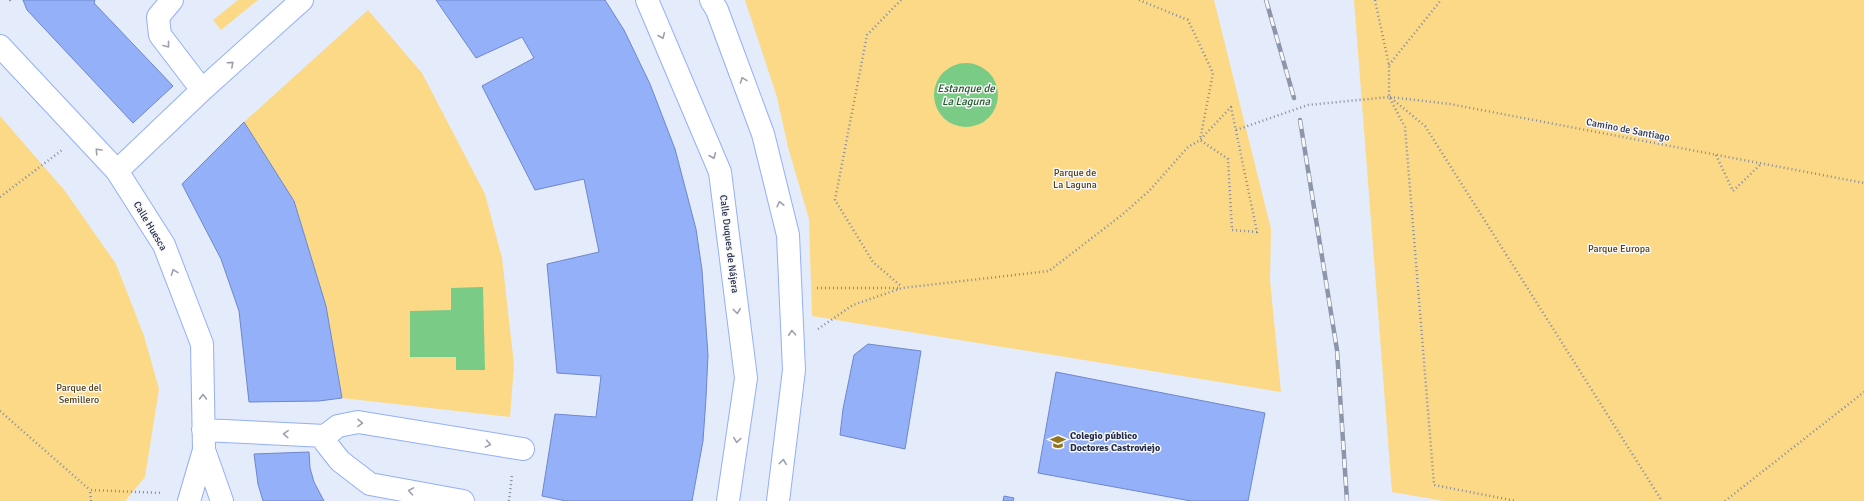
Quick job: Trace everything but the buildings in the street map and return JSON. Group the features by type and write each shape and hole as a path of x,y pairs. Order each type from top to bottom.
{"street":[{"path":"172,0 158,17 160,35 202,90"},
{"path":"117,172 202,90 302,0"},
{"name":"Calle Duques de Nájera","path":"647,0 720,172 746,378 728,501"},
{"path":"710,0 717,10 763,134 788,236 794,370 778,501"},
{"name":"Calle Huesca","path":"0,46 117,172 164,245 202,344 203,440 190,497"},
{"path":"203,440 325,436 338,426 358,422 523,449"},
{"path":"325,436 325,442 340,461 370,484 463,501"},
{"name":"Calle Huesca","path":"203,440 222,501"}],"path":[{"path":"902,0 867,35 835,200 873,262 902,288"},
{"path":"1139,0 1188,20 1213,73 1200,140"},
{"path":"1375,0 1389,65 1389,97 1405,128 1434,485 1516,501"},
{"path":"1389,65 1441,0"},
{"path":"1389,97 1425,126 1662,501"},
{"name":"Camino de Santiago","path":"1236,130 1308,105 1389,97 1450,104 1864,183"},
{"path":"790,288 902,288 1049,272 1123,214 1150,190 1188,147 1200,140 1231,108 1257,232 1232,230 1228,159 1200,140"},
{"path":"0,197 82,135"},
{"path":"1716,155 1733,191 1762,164"},
{"path":"834,319 853,305 902,288"},
{"path":"1725,501 1864,392"},
{"path":"0,411 90,490 190,497"},
{"path":"90,490 91,501"}],"green space":[{"path":"238,0 258,0 221,30 213,20"},
{"name":"Parque de La Laguna","path":"745,0 1214,0 1271,229 1270,280 1281,392 812,316 809,219 788,147 777,97"},
{"name":"Parque Europa","path":"1354,0 1864,0 1864,501 1444,501 1392,492"},
{"path":"368,10 422,73 485,194 502,258 514,365 510,417 342,398 326,306 294,201 244,122"},
{"name":"Parque del Semillero","path":"0,116 65,191 116,264 144,336 159,389 145,477 125,501 0,501"}],"water":[{"name":"Estanque de La Laguna","path":"960,63 972,63 989,72 996,83 998,95 996,107 989,118 972,127 960,127 948,122 939,113 934,101 934,89 939,77 948,68"},
{"path":"483,287 485,370 456,370 456,357 410,357 410,311 451,310 451,288"}],"railway":[{"path":"1266,0 1294,98"},
{"path":"1300,120 1337,350 1347,501"}],"place":[{"name":"Colegio público Doctores Castroviejo","path":"1058,442"}]}
